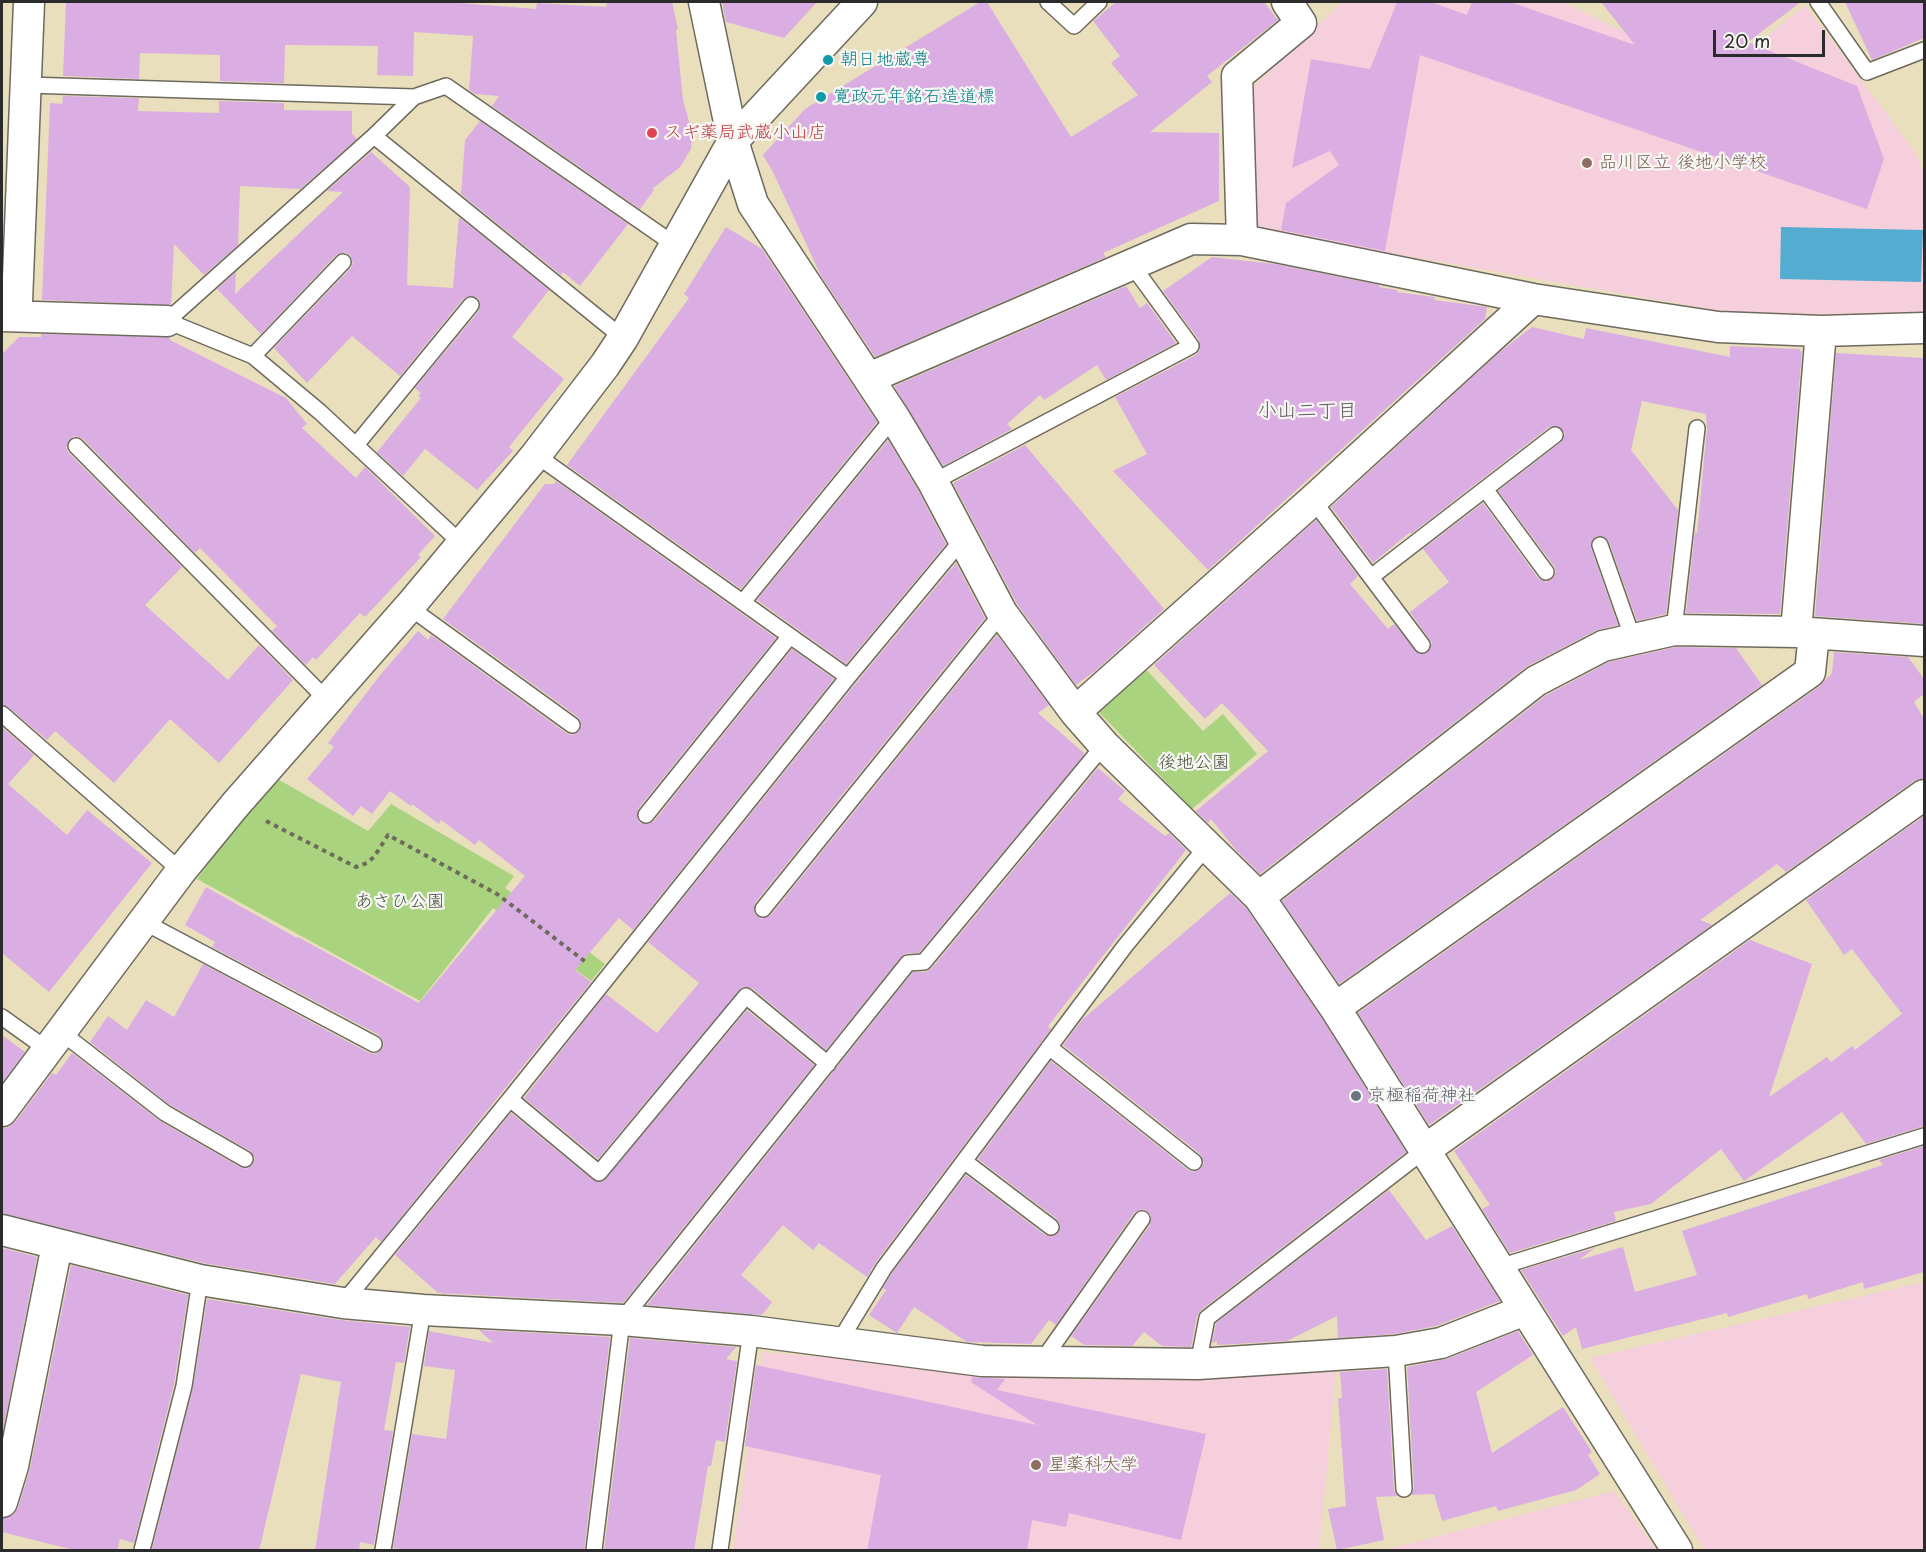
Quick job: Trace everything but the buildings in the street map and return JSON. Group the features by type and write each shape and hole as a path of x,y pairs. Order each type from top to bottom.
{"street":[{"path":"6,321 17,302 29,2"},
{"path":"704,2 733,141 753,204 894,417 933,482 1002,613 1075,712 1104,746 1259,897 1335,1008 1426,1149 1670,1545"},
{"path":"2,1111 181,871 409,607 536,455 623,338 733,141 862,2"},
{"path":"1242,240 1237,76 1301,23 1287,2"},
{"path":"869,378 1191,239 1242,240 1533,299 1718,327 1821,331 1924,328"},
{"path":"1075,712 1313,500 1533,299"},
{"path":"6,321 167,321"},
{"path":"1335,1008 1810,672 1805,633 1821,331"},
{"path":"1259,897 1536,681 1603,646 1674,630 1805,633 1924,641"},
{"path":"1426,1149 1924,795"},
{"path":"2,1230 200,1280 343,1303 423,1310 622,1320 839,1342 982,1361 1198,1364 1396,1351 1441,1342 1525,1310"},
{"path":"2,1502 13,1466 57,1245"}],"lane":[{"path":"1048,2 1074,27 1099,2"},
{"path":"1818,2 1867,72 1924,50"},
{"path":"27,85 414,97 446,86 675,245"},
{"path":"414,97 374,136 167,321 253,356 356,445 462,544"},
{"path":"374,136 623,338"},
{"path":"253,356 343,262"},
{"path":"933,482 1191,346 1132,265"},
{"path":"356,445 471,304"},
{"path":"743,602 894,417"},
{"path":"1674,630 1697,428"},
{"path":"1371,577 1555,435"},
{"path":"76,446 327,700"},
{"path":"536,455 848,677"},
{"path":"1485,489 1546,572"},
{"path":"1313,500 1422,645"},
{"path":"343,1303 510,1099 848,677 962,540"},
{"path":"1600,545 1633,639"},
{"path":"409,607 572,725"},
{"path":"764,909 1002,613"},
{"path":"646,815 790,636"},
{"path":"2,714 181,871"},
{"path":"594,1551 622,1320 908,963 924,962 1104,746"},
{"path":"839,1342 884,1268 1125,946 1207,846"},
{"path":"144,922 374,1044"},
{"path":"510,1099 599,1173 746,996 828,1064"},
{"path":"2,1017 55,1041 165,1113 245,1159"},
{"path":"1050,1047 1194,1162"},
{"path":"1499,1267 1924,1136"},
{"path":"1198,1364 1207,1318 1426,1149"},
{"path":"964,1161 1051,1227"},
{"path":"1042,1361 1142,1219"},
{"path":"142,1551 184,1386 200,1280"},
{"path":"384,1551 423,1310"},
{"path":"720,1551 751,1332"},
{"path":"1396,1351 1404,1489"}],"path":[{"path":"236,806 357,867 367,863 388,835 497,894 606,977"}],"shaded area":[{"name":"品川区立 後地小学校","path":"1342,2 1563,2 1639,39 1712,81 1805,5 1915,152 1924,174 1924,313 1744,315 1257,230 1252,88"},
{"path":"1924,1282 1924,1550 1704,1550 1590,1358"},
{"name":"星薬科大学","path":"762,1352 1083,1380 1336,1371 1319,1550 733,1550"},
{"path":"1614,1491 1654,1550 1384,1550"}],"green space":[{"name":"後地公園","path":"1143,666 1203,731 1223,714 1257,754 1192,809 1095,708"},
{"name":"あさひ公園","path":"276,778 368,831 391,804 514,876 505,888 605,964 591,981 493,908 420,1001 197,879"}],"water":[{"path":"1781,227 1923,230 1921,282 1780,279"}],"place":[{"name":"朝日地蔵尊","path":"828,60"},
{"name":"寛政元年銘石造道標","path":"821,97"},
{"name":"スギ薬局武蔵小山店","path":"652,133"},
{"name":"品川区立 後地小学校","path":"1587,163"},
{"name":"京極稲荷神社","path":"1356,1096"},
{"name":"星薬科大学","path":"1036,1465"}],"district":[{"name":"小山二丁目","path":"1307,411"}]}
